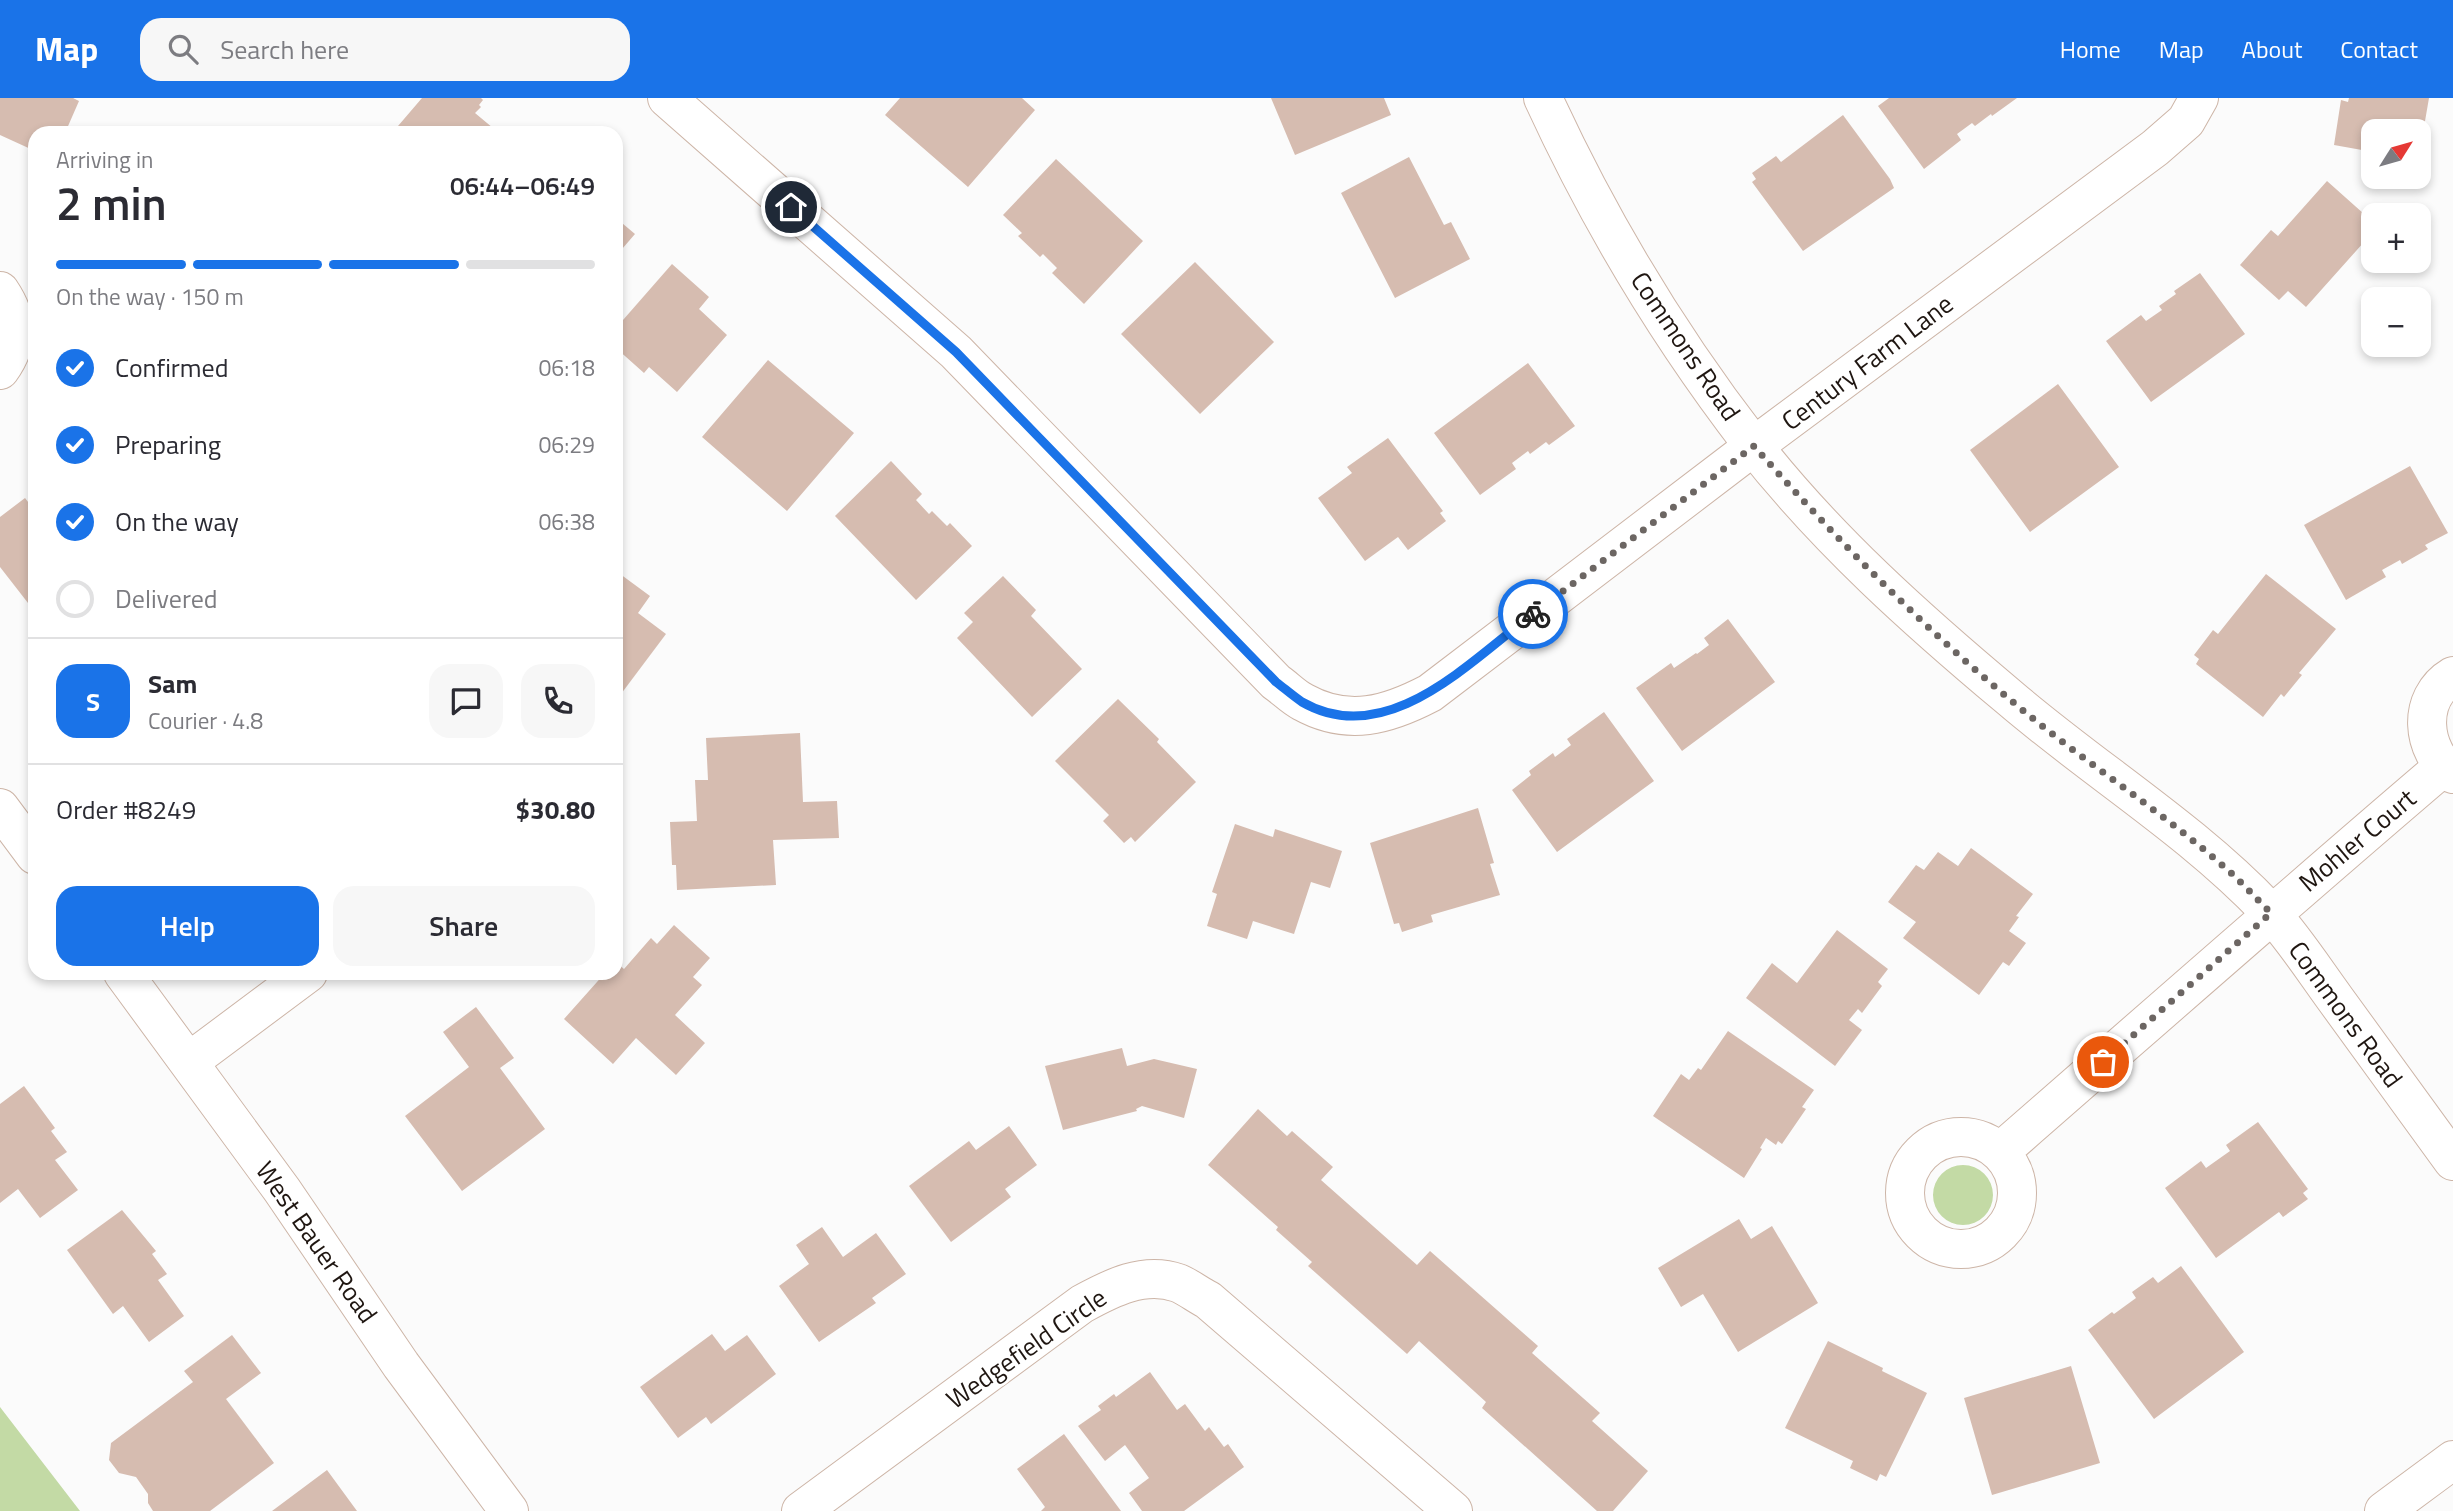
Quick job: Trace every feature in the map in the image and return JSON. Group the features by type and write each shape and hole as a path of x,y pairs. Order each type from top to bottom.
{"street":[{"name":"Century Farm Lane","path":"667,98 956,352 1276,682 1302,702 1329,712 1351,716 1376,715 1401,708 1430,693 1754,446 2155,148 2186,121 2199,98"},
{"name":"Commons Road","path":"1544,98 1620,248 1687,353 1754,446 1878,581 1956,653 2046,729 2230,872 2271,913 2453,1161"},
{"path":"0,292 12,313 15,339 10,356 0,370"},
{"name":"Mohler Court","path":"2000,1152 2271,913 2448,770 2432,751 2427,732 2427,712 2435,694 2453,676"},
{"path":"0,808 28,846"},
{"name":"West Bauer Road","path":"128,980 190,1061 401,1365 509,1511"},
{"path":"190,1061 299,980"},
{"name":"Wedgefield Circle","path":"801,1511 1082,1304 1113,1287 1148,1278 1177,1283 1208,1300 1453,1511"},
{"path":"2384,1511 2453,1460"}],"green space":[{"path":"1963,1165 1984,1174 1993,1195 1984,1216 1963,1225 1942,1216 1933,1195 1942,1174"},
{"path":"0,1407 80,1511 0,1511"}],"building":[{"path":"0,98 73,98 79,101 68,126 28,126 28,148 0,135"},
{"path":"422,98 481,98 481,107 475,113 491,126 398,126"},
{"path":"900,98 1022,98 1035,110 968,187 885,115"},
{"path":"1271,98 1384,98 1391,115 1295,155"},
{"path":"1889,98 2017,98 1992,116 1991,114 1975,126 1972,123 1957,134 1961,140 1924,169 1878,106"},
{"path":"2349,98 2429,98 2425,119 2361,119 2361,150 2334,145 2341,100 2348,102"},
{"path":"1843,115 1894,188 1803,251 1752,182 1756,179 1752,173 1776,156 1781,162"},
{"path":"1409,157 1444,225 1451,222 1470,259 1395,298 1341,193"},
{"path":"1056,159 1143,241 1084,304 1052,273 1057,268 1043,254 1040,257 1018,236 1022,233 1003,215"},
{"path":"2327,181 2361,211 2361,245 2306,307 2288,291 2279,300 2240,265 2271,230 2278,236"},
{"path":"623,224 635,234 623,248"},
{"path":"1195,262 1274,342 1200,414 1121,334"},
{"path":"672,264 709,297 699,309 727,335 677,392 649,367 644,373 623,354 623,320"},
{"path":"2200,273 2245,334 2151,402 2106,341 2141,315 2146,321 2162,310 2159,306 2176,294 2174,291"},
{"path":"768,360 854,433 787,511 702,437"},
{"path":"1528,363 1575,426 1549,445 1546,442 1530,454 1528,451 1512,463 1516,469 1480,495 1434,433"},
{"path":"2058,384 2119,467 2030,532 1970,450"},
{"path":"1388,438 1443,511 1440,513 1446,521 1408,550 1398,537 1365,561 1318,498 1352,473 1347,467"},
{"path":"891,461 922,494 916,500 929,514 932,511 947,526 950,523 972,546 916,600 835,516"},
{"path":"2410,466 2448,533 2425,545 2428,549 2402,564 2400,560 2382,570 2386,577 2346,600 2304,525"},
{"path":"25,498 28,502 28,603 0,567 0,517"},
{"path":"2266,574 2336,629 2299,673 2302,675 2284,697 2281,694 2263,717 2196,664 2199,659 2194,655 2213,630 2218,634"},
{"path":"623,576 650,596 638,613 666,634 623,691"},
{"path":"1003,576 1036,610 1031,616 1082,669 1032,717 957,638 973,622 964,613"},
{"path":"1728,619 1775,682 1682,751 1636,688 1671,663 1674,668 1709,645 1704,638"},
{"path":"1118,699 1159,739 1157,742 1196,782 1135,842 1131,837 1124,843 1103,821 1109,815 1055,761"},
{"path":"1604,712 1654,781 1557,852 1512,790 1531,775 1529,771 1553,753 1555,757 1571,745 1567,739"},
{"path":"800,733 803,802 837,801 839,838 773,840 776,885 677,890 676,865 672,865 670,822 697,821 695,780 708,780 706,738"},
{"path":"1478,808 1500,895 1431,915 1433,922 1402,932 1399,923 1394,924 1370,843"},
{"path":"1235,824 1273,837 1275,829 1342,851 1330,888 1311,882 1294,934 1253,921 1247,939 1207,926 1217,894 1212,892"},
{"path":"1971,848 2033,894 2016,916 2019,917 2009,931 2026,943 2009,966 2003,962 1979,995 1903,938 1916,922 1888,902 1916,865 1924,870 1938,852 1958,866"},
{"path":"674,925 710,958 693,977 702,985 675,1015 705,1043 676,1075 636,1038 613,1064 564,1019 599,980 623,980 623,968 651,938 657,944"},
{"path":"1837,930 1888,969 1878,982 1882,986 1862,1013 1858,1009 1849,1020 1862,1030 1835,1066 1746,998 1772,963 1797,983"},
{"path":"476,1007 514,1058 500,1068 545,1129 462,1191 405,1116 469,1067 443,1032"},
{"path":"1728,1031 1814,1090 1802,1107 1806,1109 1782,1144 1778,1141 1776,1145 1766,1138 1744,1178 1653,1116 1681,1074 1689,1080 1698,1068 1701,1070"},
{"path":"1122,1048 1127,1066 1154,1059 1197,1069 1184,1118 1142,1106 1136,1109 1137,1111 1063,1130 1045,1066"},
{"path":"24,1086 55,1128 51,1131 67,1152 55,1160 78,1190 40,1218 18,1189 0,1203 0,1104"},
{"path":"1258,1109 1287,1136 1292,1131 1333,1167 1321,1180 1417,1265 1430,1251 1538,1346 1532,1353 1600,1413 1592,1421 1648,1471 1613,1511 1597,1511 1482,1408 1486,1402 1419,1341 1407,1354 1308,1266 1312,1262 1276,1230 1278,1227 1208,1165"},
{"path":"2258,1122 2308,1189 2303,1193 2308,1199 2283,1217 2279,1212 2216,1258 2165,1188 2201,1161 2206,1168 2230,1151 2226,1145"},
{"path":"1009,1126 1037,1165 1005,1189 1011,1197 951,1242 909,1186 969,1141 976,1150"},
{"path":"122,1210 156,1251 152,1254 167,1274 158,1280 184,1316 149,1342 123,1306 113,1314 67,1250"},
{"path":"1739,1219 1751,1239 1772,1226 1818,1303 1738,1352 1703,1294 1681,1307 1658,1268"},
{"path":"822,1227 843,1257 876,1233 906,1274 872,1298 876,1303 819,1342 779,1286 809,1264 796,1245"},
{"path":"2181,1266 2244,1352 2154,1419 2088,1330 2136,1298 2132,1292 2153,1277 2158,1283"},
{"path":"712,1334 725,1351 747,1335 776,1374 711,1424 706,1417 678,1438 640,1387"},
{"path":"232,1335 261,1373 226,1399 274,1463 210,1511 153,1511 148,1503 148,1494 136,1477 119,1473 109,1460 111,1443 193,1382 184,1371"},
{"path":"1828,1341 1927,1393 1886,1477 1880,1474 1877,1481 1850,1468 1853,1461 1785,1428"},
{"path":"2071,1366 2100,1463 1992,1495 1964,1398"},
{"path":"1150,1372 1177,1410 1185,1404 1205,1431 1209,1427 1224,1447 1228,1444 1244,1467 1184,1511 1142,1511 1129,1493 1149,1478 1125,1445 1105,1461 1078,1426 1101,1410 1098,1406 1114,1394 1116,1397"},
{"path":"1064,1434 1121,1511 1041,1511 1045,1507 1017,1469"},
{"path":"327,1470 357,1511 272,1511"}],"way so far":[{"path":"1533,614 1754,446 1878,581 1956,653 2046,729 2230,872 2271,913 2103,1062"}],"route":[{"path":"791,207 956,352 1276,682 1302,702 1329,712 1351,716 1376,715 1401,708 1430,693 1533,614"}]}
